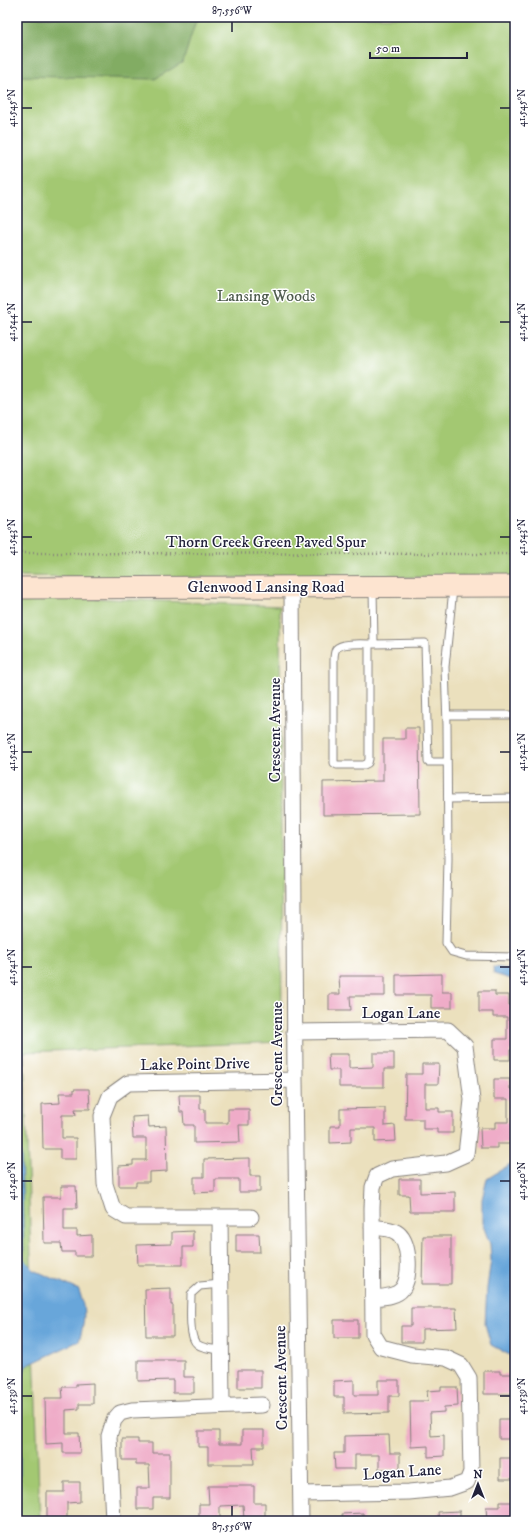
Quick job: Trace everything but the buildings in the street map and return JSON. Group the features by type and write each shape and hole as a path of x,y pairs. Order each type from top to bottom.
{"main road":[{"name":"Glenwood Lansing Road","path":"17,588 515,586"}],"street":[{"name":"Crescent Avenue","path":"292,587 294,1032 301,1521"},
{"name":"Logan Lane","path":"294,1032 448,1030 465,1046 472,1100 466,1154 446,1163 392,1169 377,1176 373,1187 372,1227 373,1334 381,1347 412,1355 446,1358 461,1365 469,1378 471,1472 467,1482 450,1488 409,1492 301,1494"},
{"name":"Lake Point Drive","path":"251,1216 126,1216 113,1209 105,1184 102,1116 110,1096 128,1083 295,1080"},
{"path":"220,1217 222,1406"},
{"path":"372,1227 395,1230 402,1236 406,1250 408,1267 407,1280 402,1290 393,1296 373,1298"},
{"path":"113,1521 109,1436 114,1420 120,1413 132,1410 262,1405"}],"lane":[{"path":"454,586 444,667 447,715 448,799 446,943 452,952 466,956 515,957"},
{"path":"373,587 372,644 369,759 368,763 364,765 337,765 334,763 334,661 337,648 342,645 372,644 424,643 428,762 447,762"},
{"path":"447,715 515,715"},
{"path":"448,799 515,798"},
{"path":"221,1284 200,1286 191,1294 191,1317 192,1338 196,1344 202,1347 222,1350"}],"path":[{"name":"Thorn Creek Green Paved Spur","path":"17,553 515,554"}],"green space":[{"name":"Lansing Woods","path":"17,17 515,17 515,577 141,578 17,576"},
{"path":"17,17 197,17 183,62 155,79 17,76"},
{"path":"17,595 280,606 282,1042 24,1052 40,1521 17,1521"}],"water":[{"path":"493,967 515,970 515,980 494,974"},
{"path":"17,1081 19,1082 24,1259 34,1270 79,1290 84,1310 83,1328 79,1341 26,1366 20,1383 20,1521 17,1521"},
{"path":"515,1161 515,1358 491,1345 485,1324 487,1288 491,1259 490,1244 482,1223 482,1199 487,1179"}]}
